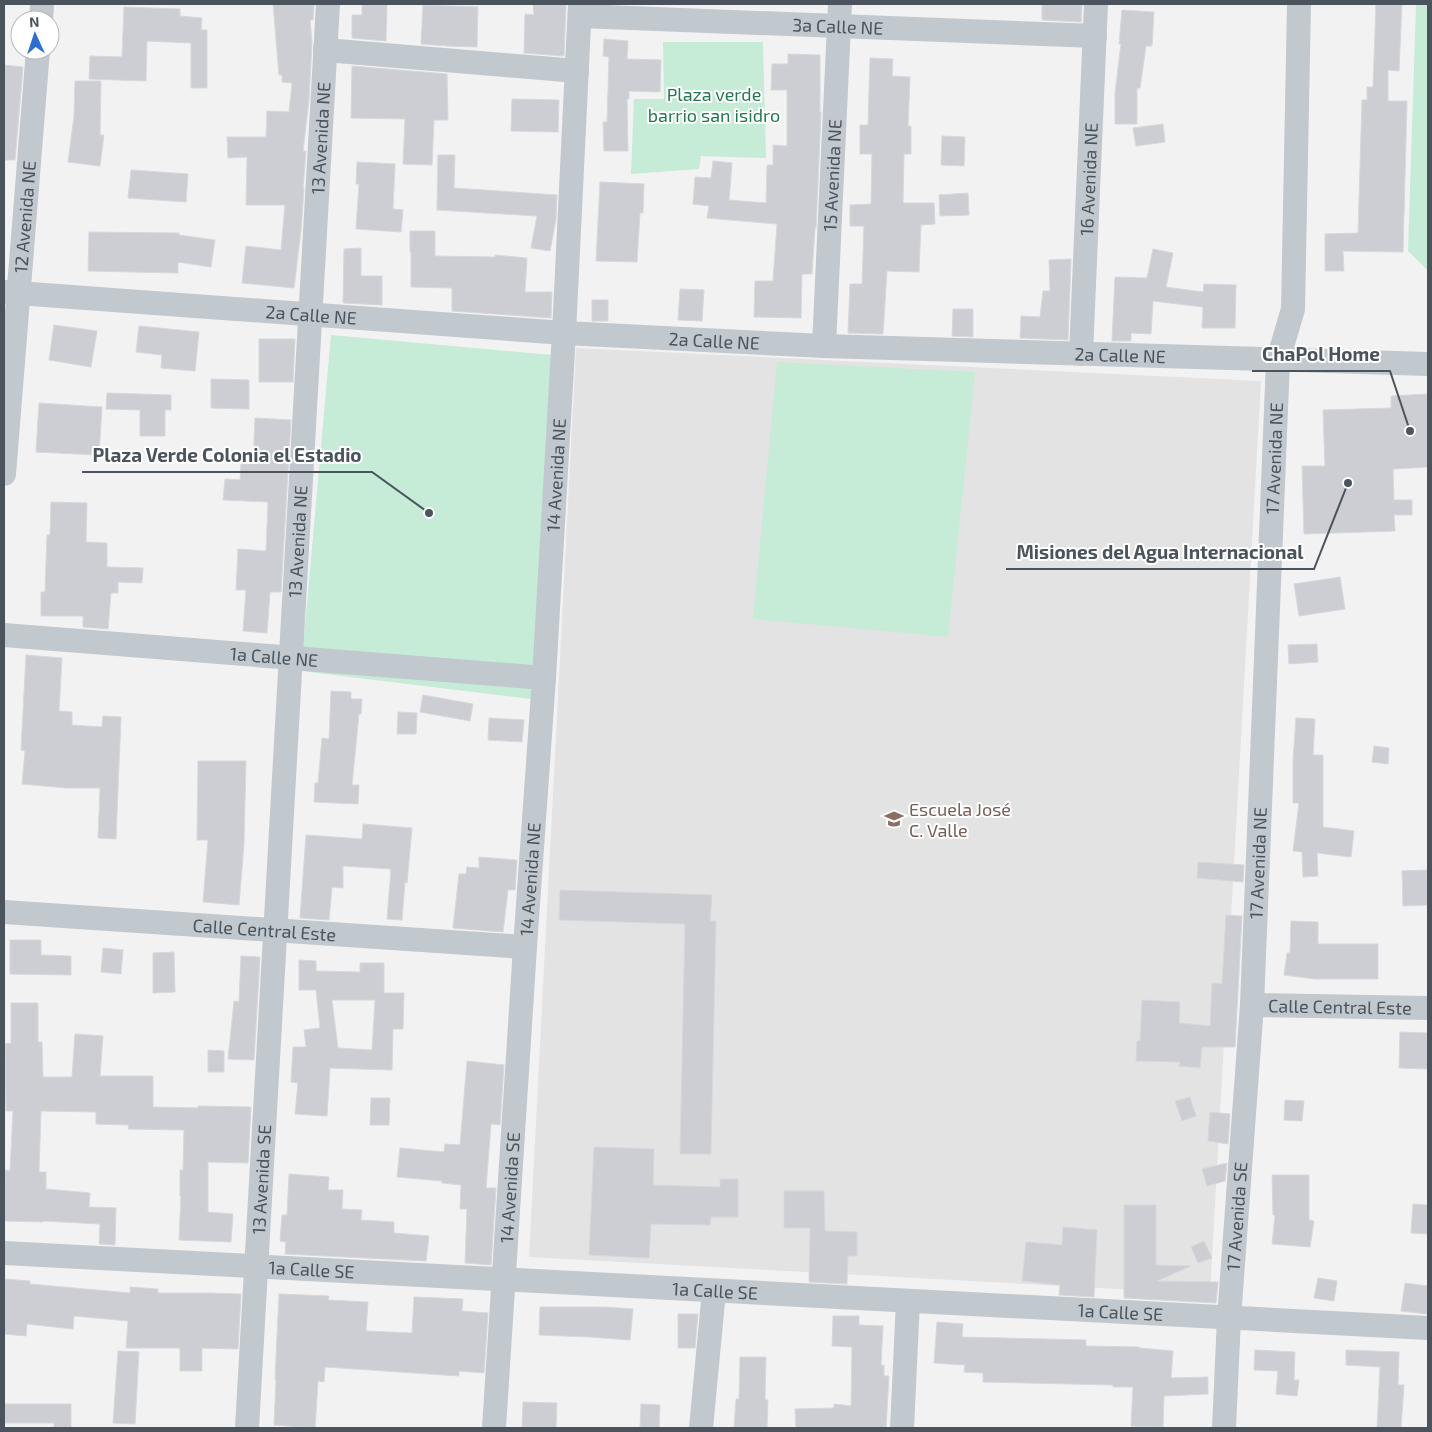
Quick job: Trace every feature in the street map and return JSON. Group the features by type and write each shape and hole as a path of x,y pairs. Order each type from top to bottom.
{"street":[{"name":"13 Avenida NE","path":"275,930 328,4"},
{"name":"16 Avenida NE","path":"1081,354 1096,4"},
{"name":"17 Avenida NE","path":"1252,1005 1278,360 1293,309 1299,4"},
{"name":"3a Calle NE","path":"580,10 839,15 1095,36"},
{"name":"14 Avenida NE","path":"525,947 544,678 580,10"},
{"name":"15 Avenida NE","path":"824,346 839,15"},
{"path":"326,50 577,71"},
{"name":"12 Avenida NE","path":"4,474 11,292 37,60"},
{"name":"2a Calle NE","path":"11,292 564,333 824,346 1428,364"},
{"name":"1a Calle NE","path":"4,635 544,678"},
{"name":"Calle Central Este","path":"4,912 525,947"},
{"name":"13 Avenida SE","path":"247,1428 275,930"},
{"name":"14 Avenida SE","path":"494,1428 525,947"},
{"name":"Calle Central Este","path":"1252,1005 1428,1008"},
{"name":"17 Avenida SE","path":"1224,1428 1229,1318 1252,1005"},
{"name":"1a Calle SE","path":"4,1253 1428,1328"},
{"path":"702,1428 714,1291"},
{"path":"902,1428 908,1301"}],"shaded area":[{"name":"Escuela José C. Valle","path":"576,348 1261,381 1210,1294 529,1257"}],"green space":[{"path":"1416,4 1428,4 1428,271 1408,251"},
{"name":"Plaza verde barrio san isidro","path":"663,42 763,42 766,158 701,156 699,169 631,174 634,99 664,99"},
{"path":"331,335 553,355 531,699 301,671"},
{"path":"777,362 975,372 948,637 753,619"}],"building":[{"path":"273,4 314,4 313,20 310,20 312,42 309,99 303,151 306,151 301,231 294,288 242,283 246,246 281,250 285,205 246,205 247,157 228,158 227,137 266,137 267,111 289,112 292,83 282,82 282,75 279,75"},
{"path":"362,4 387,4 386,41 352,38 352,15 362,15"},
{"path":"533,4 566,4 564,56 524,53 525,14 534,15"},
{"path":"1042,4 1082,4 1081,22 1042,20"},
{"path":"1376,4 1402,4 1399,71 1388,70 1388,101 1407,101 1403,252 1343,251 1344,271 1325,271 1325,234 1358,233 1362,100 1367,100 1367,87 1373,87"},
{"path":"423,5 478,7 477,47 421,44"},
{"path":"124,7 180,9 180,16 202,18 201,30 207,30 207,88 191,88 191,43 147,41 146,81 89,79 90,56 122,57"},
{"path":"1122,10 1154,12 1152,46 1146,46 1140,88 1137,88 1137,124 1115,124 1115,93 1121,44 1119,44"},
{"path":"604,39 628,41 627,59 661,60 660,92 629,91 629,99 627,99 628,151 604,151 603,122 607,122 609,57 603,56"},
{"path":"788,54 820,55 821,112 812,274 802,274 801,318 754,317 755,281 773,281 777,224 707,218 709,206 693,204 695,177 711,178 713,161 732,163 729,200 766,203 767,165 773,165 773,145 787,146 787,90 771,90 772,64 788,64"},
{"path":"870,58 893,59 892,76 910,77 908,126 911,126 911,154 904,154 903,203 934,203 935,224 921,225 919,272 887,271 883,334 848,333 850,284 862,284 864,226 850,226 850,205 871,204 872,154 860,154 860,125 868,125"},
{"path":"4,65 23,67 15,160 4,160"},
{"path":"352,66 447,74 448,120 434,120 432,165 403,164 405,119 351,118"},
{"path":"75,81 101,81 100,135 104,135 100,166 68,162 74,116"},
{"path":"512,99 559,100 558,132 511,131"},
{"path":"1163,124 1165,142 1136,146 1133,128"},
{"path":"942,136 965,137 964,166 941,165"},
{"path":"438,155 455,155 454,188 557,195 556,219 550,251 531,248 537,216 437,210"},
{"path":"357,162 395,164 393,209 403,210 401,232 356,229 359,184 356,184"},
{"path":"131,170 188,174 186,202 128,198"},
{"path":"600,182 644,184 643,213 640,213 637,262 596,261"},
{"path":"968,193 969,215 940,216 939,195"},
{"path":"410,231 435,231 435,256 495,257 495,255 527,258 525,292 552,292 551,318 452,311 452,288 411,287"},
{"path":"89,232 179,233 179,235 215,240 211,267 178,262 178,273 88,271"},
{"path":"361,248 361,276 382,276 382,305 343,303 344,249"},
{"path":"1153,249 1173,253 1166,287 1203,292 1204,284 1236,285 1235,328 1202,328 1203,307 1153,301 1151,334 1131,333 1131,341 1112,341 1115,277 1147,278"},
{"path":"1071,259 1068,340 1020,338 1021,316 1040,317 1043,291 1050,291 1049,260"},
{"path":"680,289 704,290 702,321 678,320"},
{"path":"592,300 608,300 608,321 592,321"},
{"path":"953,309 973,309 973,337 952,336"},
{"path":"54,325 97,331 91,367 49,360"},
{"path":"139,326 199,332 195,371 161,368 162,355 136,352"},
{"path":"259,339 295,339 293,382 259,382"},
{"path":"211,379 249,380 249,409 211,408"},
{"path":"107,393 171,395 171,410 165,410 165,436 140,436 140,410 106,409"},
{"path":"1428,394 1428,467 1393,469 1394,500 1412,500 1412,515 1394,515 1395,531 1304,534 1302,466 1325,466 1323,410 1391,408 1391,396"},
{"path":"39,403 102,407 99,455 36,452"},
{"path":"255,418 291,420 281,592 270,592 267,633 243,631 246,590 236,590 238,549 266,551 268,502 223,500 225,479 240,480 241,464 253,464"},
{"path":"51,502 87,503 86,542 107,543 107,567 143,568 142,583 118,582 118,593 111,593 108,629 83,627 83,616 41,616 41,592 45,592 47,535 50,535"},
{"path":"1340,577 1345,609 1299,616 1294,584"},
{"path":"1317,644 1318,662 1289,664 1288,645"},
{"path":"26,655 62,658 59,711 72,712 72,725 102,727 103,716 121,717 116,839 98,838 100,788 67,788 22,784 25,751 21,750"},
{"path":"331,691 351,692 351,699 362,699 352,785 359,785 358,804 314,802 315,783 318,783 322,738 329,739"},
{"path":"423,695 473,704 470,721 420,712"},
{"path":"398,712 417,713 416,734 397,734"},
{"path":"489,718 524,720 522,742 488,740"},
{"path":"1296,718 1315,719 1313,755 1323,755 1323,827 1354,831 1351,857 1317,853 1318,876 1303,877 1302,852 1293,851 1299,803 1293,803"},
{"path":"1374,746 1389,748 1388,764 1372,762"},
{"path":"198,761 246,761 244,843 239,905 203,902 208,840 197,840"},
{"path":"363,824 412,828 402,920 387,919 391,869 343,866 343,888 332,887 329,920 300,918 306,835 362,839"},
{"path":"479,857 517,860 515,890 508,890 503,932 453,928 459,874 466,874 467,867 479,868"},
{"path":"1198,862 1244,865 1243,882 1197,878"},
{"path":"1427,870 1428,905 1403,906 1402,871"},
{"path":"560,890 712,895 710,921 716,921 711,1154 680,1154 685,924 559,920"},
{"path":"1226,915 1242,916 1235,1047 1202,1047 1200,1068 1179,1066 1180,1062 1136,1061 1137,1041 1140,1041 1142,1000 1180,1002 1179,1023 1210,1026 1212,983 1222,984"},
{"path":"1291,921 1318,922 1318,944 1378,944 1378,979 1315,979 1284,975 1287,953 1290,953"},
{"path":"10,940 41,940 41,955 71,956 71,975 10,974"},
{"path":"103,948 123,950 121,974 101,972"},
{"path":"174,952 175,992 153,993 153,953"},
{"path":"241,956 260,957 254,1060 228,1059 234,1001 239,1002"},
{"path":"299,960 316,961 316,971 360,972 360,963 384,963 384,993 404,993 403,1029 393,1029 392,1070 330,1068 327,1116 295,1114 298,1083 291,1082 293,1047 306,1047 304,1030 320,1028 316,990 299,990","holes":["332,1000 375,1000 372,1050 338,1048"]},
{"path":"11,1003 38,1003 38,1042 42,1042 43,1077 72,1077 75,1034 103,1036 100,1076 153,1076 153,1107 251,1107 248,1163 208,1162 208,1212 233,1214 231,1242 179,1240 180,1170 183,1170 184,1130 128,1129 129,1125 96,1124 96,1112 41,1111 39,1172 46,1172 46,1189 90,1193 89,1207 116,1208 115,1245 99,1244 100,1224 4,1221 5,1170 10,1171 13,1111 6,1111 5,1044 11,1043"},
{"path":"1400,1032 1428,1033 1428,1069 1399,1068"},
{"path":"208,1050 224,1051 224,1072 208,1072"},
{"path":"467,1061 504,1065 500,1125 491,1124 486,1188 496,1188 491,1265 465,1263 467,1209 460,1209 461,1185 442,1183 442,1181 397,1177 400,1148 444,1152 445,1144 460,1145"},
{"path":"1190,1097 1196,1116 1182,1121 1175,1101"},
{"path":"371,1098 390,1098 389,1125 370,1125"},
{"path":"1285,1100 1304,1101 1302,1121 1284,1120"},
{"path":"1210,1112 1230,1114 1228,1144 1208,1141"},
{"path":"594,1147 654,1149 653,1185 720,1187 720,1179 738,1179 738,1217 711,1217 710,1225 651,1224 649,1258 589,1255"},
{"path":"1227,1163 1225,1181 1207,1186 1202,1169"},
{"path":"289,1174 329,1177 328,1190 343,1190 342,1209 362,1210 361,1220 394,1222 394,1233 429,1236 426,1261 285,1254 286,1242 280,1241 282,1215 287,1215"},
{"path":"1272,1175 1309,1175 1309,1220 1314,1221 1310,1247 1272,1244 1275,1215 1273,1215"},
{"path":"784,1191 824,1191 825,1231 857,1232 857,1256 848,1256 847,1284 809,1282 810,1228 784,1228"},
{"path":"1413,1204 1428,1205 1428,1234 1411,1233"},
{"path":"1124,1205 1156,1205 1156,1265 1191,1266 1157,1281 1218,1282 1216,1303 1124,1298"},
{"path":"1063,1227 1097,1230 1094,1297 1059,1295 1060,1285 1022,1281 1026,1242 1062,1245"},
{"path":"1204,1241 1212,1258 1198,1263 1191,1247"},
{"path":"1318,1278 1337,1281 1334,1301 1314,1298"},
{"path":"4,1279 30,1281 30,1284 130,1293 130,1287 158,1289 158,1293 241,1294 238,1349 202,1348 202,1371 180,1371 180,1348 126,1348 128,1321 74,1316 73,1329 27,1324 26,1336 4,1334"},
{"path":"1405,1283 1428,1286 1428,1314 1401,1311"},
{"path":"279,1294 329,1296 328,1300 368,1302 366,1331 412,1333 414,1297 463,1299 462,1311 488,1313 484,1373 459,1371 459,1376 325,1367 324,1382 318,1381 315,1428 274,1425"},
{"path":"540,1307 633,1309 630,1340 539,1335"},
{"path":"678,1314 698,1314 695,1348 678,1348"},
{"path":"833,1316 859,1316 859,1325 883,1326 881,1365 884,1365 884,1376 889,1376 886,1428 796,1428 795,1409 834,1408 834,1404 851,1406 852,1347 832,1346"},
{"path":"937,1322 963,1324 962,1337 1086,1340 1086,1346 1139,1347 1173,1351 1171,1378 1208,1377 1208,1394 1164,1396 1163,1427 1131,1426 1133,1387 983,1382 983,1373 964,1372 965,1365 934,1363"},
{"path":"1255,1350 1295,1352 1294,1380 1299,1380 1297,1396 1276,1394 1278,1371 1254,1370"},
{"path":"1346,1350 1399,1352 1398,1385 1404,1385 1401,1428 1377,1428 1380,1367 1346,1365"},
{"path":"118,1351 139,1352 135,1424 113,1423"},
{"path":"740,1357 766,1357 765,1400 768,1400 767,1428 734,1428 736,1399 739,1399"},
{"path":"523,1402 557,1403 556,1428 522,1427"},
{"path":"4,1404 71,1404 71,1428 54,1428 54,1423 4,1423"},
{"path":"641,1404 660,1405 659,1428 640,1428"}],"place":[{"name":"ChaPol Home","path":"1410,431"},
{"name":"Misiones del Agua Internacional","path":"1348,483"},
{"name":"Plaza Verde Colonia el Estadio","path":"429,513"},
{"name":"Escuela José C. Valle","path":"894,819"}]}
